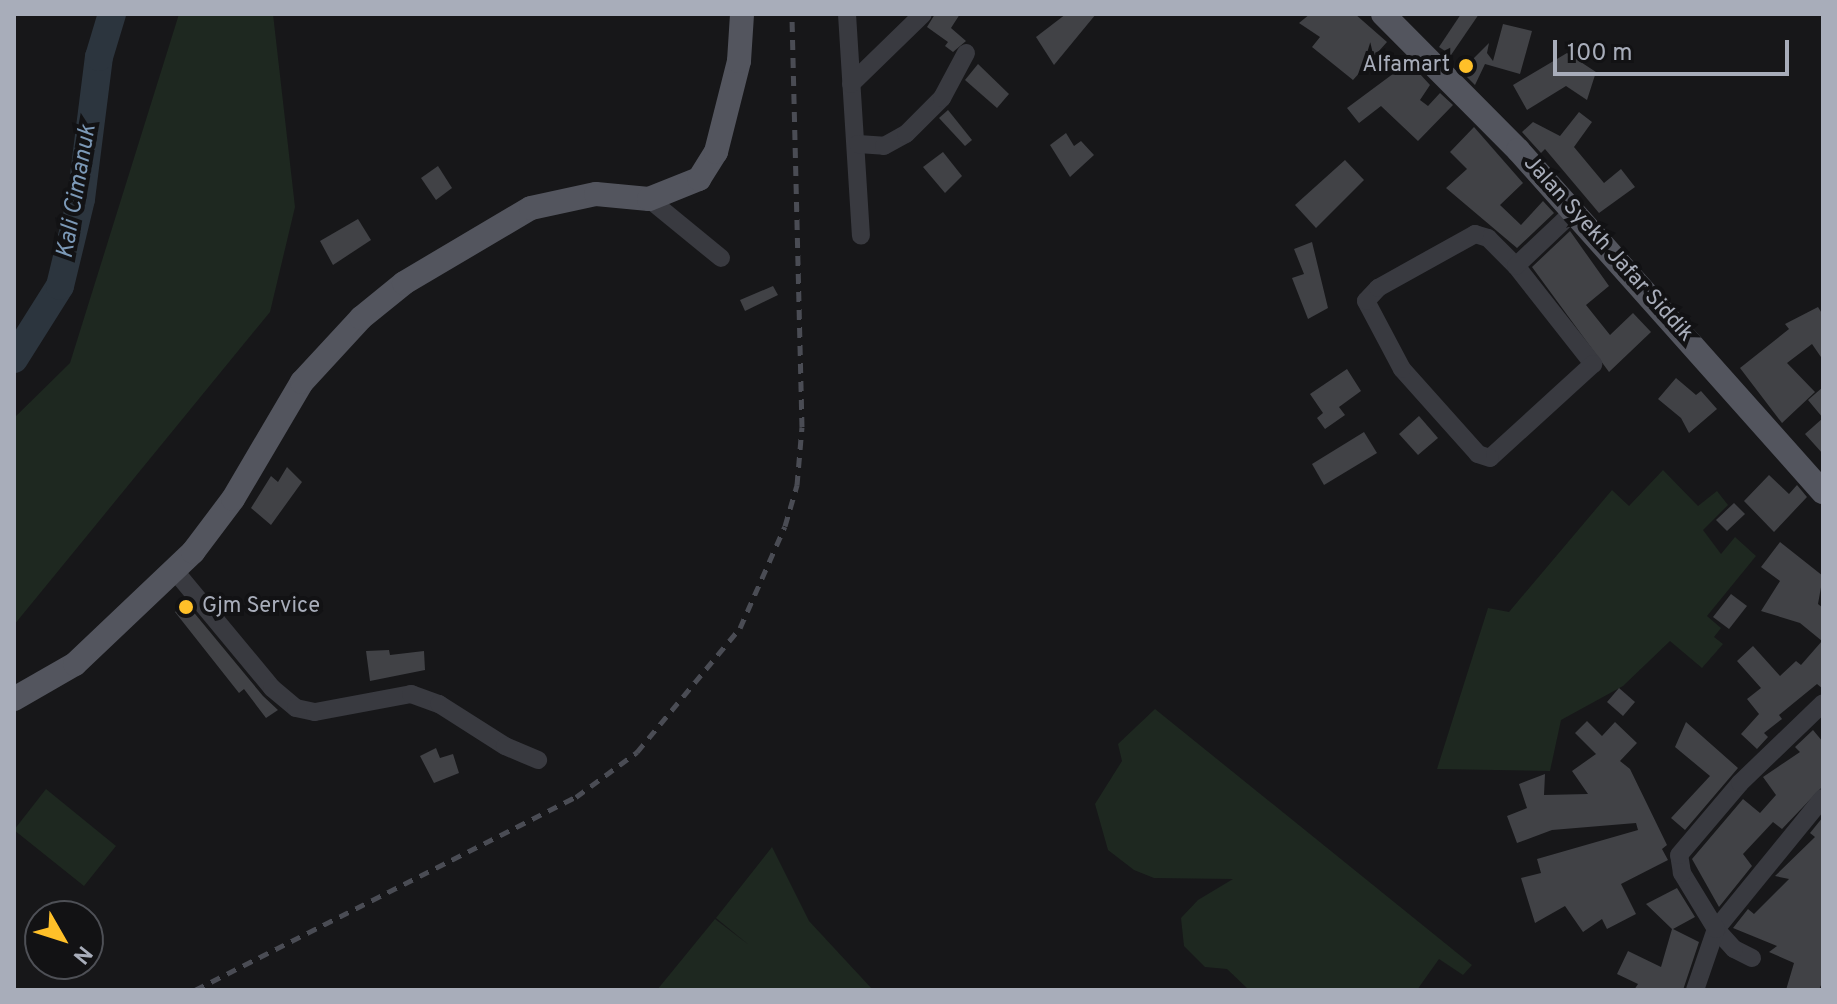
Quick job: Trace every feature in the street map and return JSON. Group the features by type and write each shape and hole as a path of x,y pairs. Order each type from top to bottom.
{"main road":[{"path":"14,699 75,664 175,571 233,499 302,382 361,318 404,283 479,236 542,204 596,194 649,199 681,190 709,168 732,92 742,14"},
{"name":"Jalan Syekh Jafar Siddik","path":"1383,14 1574,211 1823,492"}],"street":[{"path":"847,14 858,144 861,236"},
{"path":"851,84 923,14"},
{"path":"858,144 884,146 906,134 942,98 966,53"},
{"path":"649,199 721,258"},
{"path":"1516,266 1574,211"},
{"path":"1475,234 1488,238 1516,266 1593,364 1490,458 1478,454 1402,369 1366,301 1378,288 1475,234"},
{"path":"175,571 272,688 296,708 315,712 411,694 439,704 505,746 538,760"},
{"path":"1752,958 1734,949 1716,929 1682,873 1679,855 1740,783 1823,703"},
{"path":"1695,990 1716,929 1823,798"}],"shaded area":[{"path":"179,14 273,14 295,207 270,312 14,625 14,418 70,363"},
{"path":"1663,470 1698,506 1717,491 1728,505 1703,530 1721,554 1735,537 1756,556 1707,616 1721,628 1714,637 1723,644 1702,668 1670,641 1623,686 1561,720 1550,771 1437,769 1488,608 1509,612 1612,490 1629,506"},
{"path":"1155,709 1472,965 1463,975 1439,959 1417,990 1249,990 1227,969 1205,967 1184,946 1181,918 1198,900 1233,879 1154,878 1134,870 1108,850 1095,804 1122,761 1118,744"},
{"path":"46,789 116,846 84,886 14,830"},
{"path":"772,847 809,921 873,990 657,990 715,919 749,945 716,918"}],"building":[{"path":"935,14 960,14 951,28 966,41 953,52 945,46 948,42 927,27"},
{"path":"1066,14 1096,14 1054,65 1036,37"},
{"path":"1310,14 1355,14 1387,42 1353,80 1312,47 1320,37 1299,23"},
{"path":"1461,14 1479,14 1451,55 1439,47"},
{"path":"1503,24 1532,31 1520,74 1485,64 1475,85 1461,71 1489,43 1487,53 1493,61"},
{"path":"1567,53 1596,72 1587,100 1566,86 1527,110 1513,85"},
{"path":"1409,62 1430,85 1420,100 1428,106 1440,93 1453,105 1418,141 1381,106 1359,123 1347,108"},
{"path":"978,64 1009,94 997,108 965,80"},
{"path":"948,110 972,140 965,146 939,118"},
{"path":"1579,112 1592,122 1574,147 1604,183 1621,169 1635,187 1599,213 1545,149 1541,153 1522,132 1533,122 1560,136"},
{"path":"1474,127 1523,183 1500,205 1521,225 1543,201 1554,213 1517,248 1446,188 1467,169 1450,152"},
{"path":"1066,133 1074,146 1081,141 1094,155 1070,177 1050,145"},
{"path":"943,152 962,176 945,193 923,167"},
{"path":"1345,160 1364,180 1316,228 1295,205"},
{"path":"438,166 452,188 436,200 421,178"},
{"path":"358,219 371,240 333,265 320,241"},
{"path":"1570,231 1609,286 1586,305 1610,335 1633,313 1651,332 1609,372 1532,267"},
{"path":"1312,242 1328,308 1308,319 1292,278 1304,274 1294,249"},
{"path":"773,286 778,295 745,311 740,300"},
{"path":"1818,307 1823,315 1823,360 1812,344 1787,363 1815,392 1782,423 1740,368 1789,329 1785,324"},
{"path":"1347,369 1361,391 1339,407 1345,415 1325,429 1317,418 1323,413 1310,394"},
{"path":"1676,378 1696,395 1701,391 1717,409 1689,433 1681,418 1658,399"},
{"path":"1823,387 1823,418 1808,400"},
{"path":"1419,416 1438,438 1418,455 1399,434"},
{"path":"1823,418 1823,454 1805,434"},
{"path":"1364,432 1377,453 1324,485 1312,464"},
{"path":"287,467 302,482 271,525 251,508 271,476 278,482"},
{"path":"1769,475 1789,494 1797,485 1807,497 1774,532 1744,501"},
{"path":"1734,503 1745,514 1727,531 1716,520"},
{"path":"1780,542 1823,576 1818,604 1823,608 1823,689 1817,684 1779,715 1782,719 1764,733 1768,737 1757,749 1741,734 1759,714 1747,699 1761,688 1737,661 1753,646 1780,676 1796,661 1801,665 1822,641 1800,623 1761,611 1780,581 1761,567"},
{"path":"1731,594 1747,606 1729,629 1713,617"},
{"path":"186,603 278,710 266,718 244,689 239,693 175,612"},
{"path":"389,650 390,655 424,651 425,670 370,681 366,651"},
{"path":"1619,688 1635,702 1623,716 1607,702"},
{"path":"1587,721 1602,736 1615,722 1637,743 1620,761 1630,769 1667,845 1662,849 1668,860 1621,884 1636,914 1607,929 1602,919 1583,932 1565,906 1535,923 1521,878 1541,873 1537,859 1638,830 1636,823 1552,830 1517,843 1507,816 1527,808 1519,784 1545,774 1544,795 1588,794 1572,771 1596,754 1575,733"},
{"path":"1686,722 1738,768 1685,830 1671,818 1710,776 1675,747"},
{"path":"1813,730 1823,742 1823,786 1782,829 1773,822 1743,854 1752,866 1719,907 1692,859 1743,799 1760,813 1776,795 1763,777 1800,752 1795,747"},
{"path":"436,748 440,758 453,754 459,773 434,783 420,756"},
{"path":"1823,817 1823,980 1819,990 1786,990 1794,963 1769,952 1777,946 1733,928 1748,909 1754,914 1789,879 1775,876 1815,837 1810,833"},
{"path":"1677,888 1695,917 1673,929 1699,942 1683,990 1634,990 1638,984 1617,974 1628,951 1661,967 1672,929 1646,904"}],"waterway":[{"name":"Kali Cimanuk","path":"14,359 60,286 81,199 99,57 112,14"}],"railway":[{"path":"195,990 576,797 637,752 740,628 785,526 797,485 802,427 792,14"}],"place":[{"name":"Alfamart","path":"1466,66"},
{"name":"Gjm Service","path":"186,607"}]}
